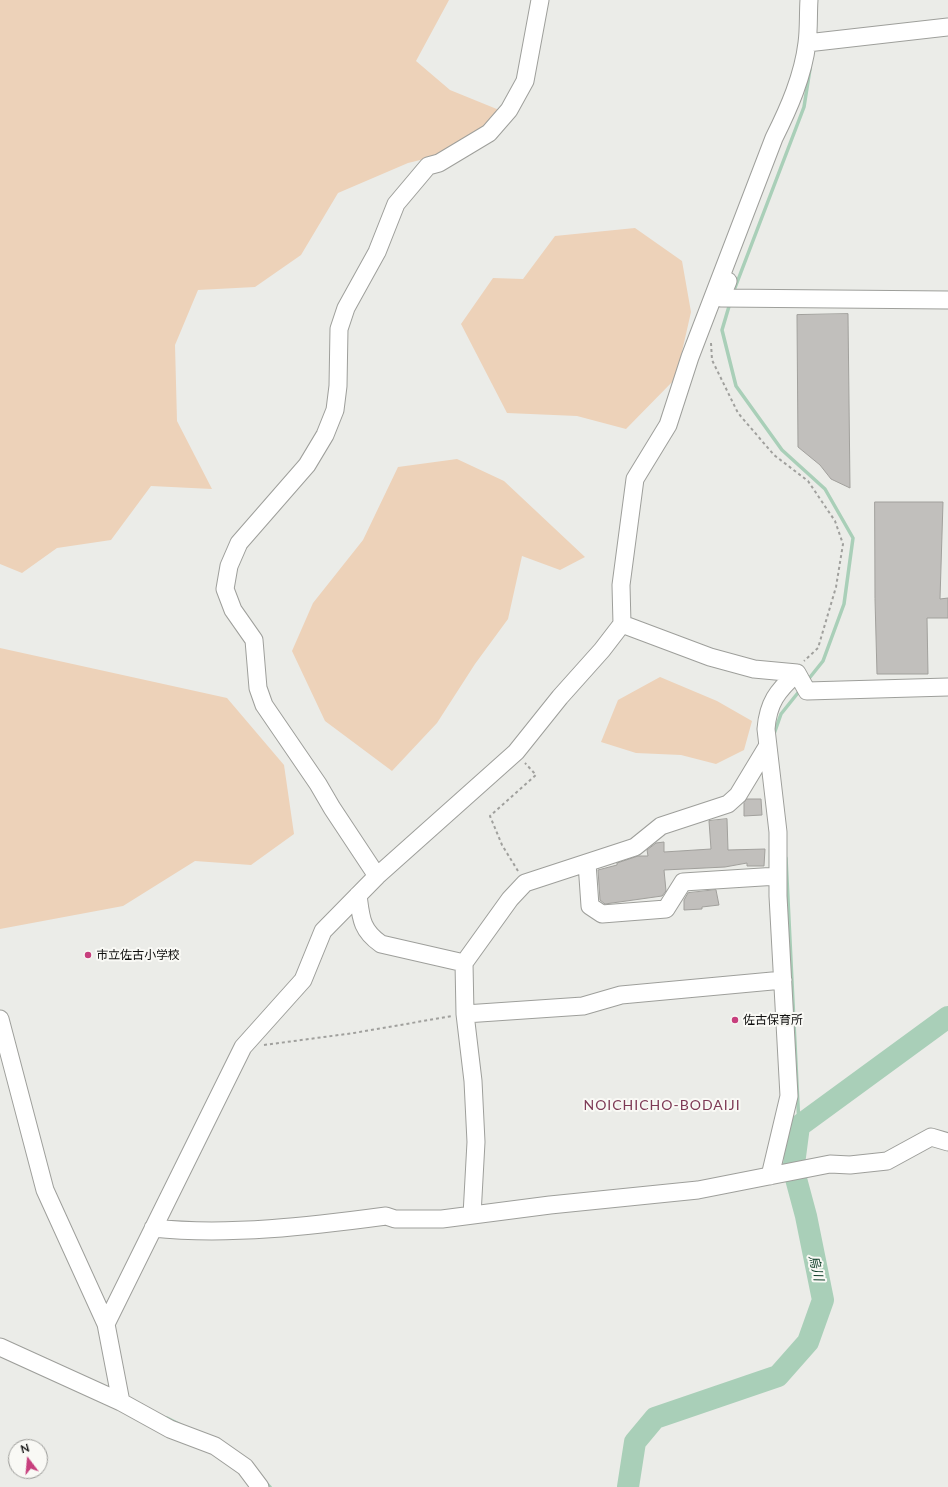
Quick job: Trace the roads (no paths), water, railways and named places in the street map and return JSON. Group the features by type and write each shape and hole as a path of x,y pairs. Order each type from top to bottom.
{"street":[{"path":"377,876 318,784 264,705 258,688 254,640 233,610 225,589 229,566 239,543 307,465 325,435 334,410 338,386 339,329 346,308 377,252 396,204 428,166 439,163 489,133 509,110 525,81 540,0"},
{"path":"106,1324 243,1047 303,980 323,931 377,876 516,752 622,624 621,585 635,479 668,425 690,357 774,138 786,114 812,42 809,0"},
{"path":"812,42 948,27"},
{"path":"786,114 786,139 721,298 948,300"},
{"path":"622,624 710,657 754,669 795,672"},
{"path":"795,672 807,691 948,687"},
{"path":"774,1175 789,1096 778,876 778,832 766,729 767,713 779,689 795,672"},
{"path":"472,1215 476,1142 473,1081 465,1014 464,963 510,899 525,883 635,847 661,826 728,804 738,795 767,747"},
{"path":"587,863 590,906 602,914 666,909 683,882 778,876"},
{"path":"358,895 362,923 371,937 381,944 464,963"},
{"path":"465,1014 583,1006 621,995 783,980"},
{"path":"0,1018 45,1190 106,1324 120,1397"},
{"path":"153,1228 199,1231 315,1225 386,1216 395,1218 442,1219 550,1205 698,1190 830,1164 850,1165 887,1161 932,1137 948,1142"},
{"path":"0,1347 120,1397 170,1429 215,1446 245,1467 260,1487"},
{"path":"245,1467 247,1487"}],"waterway":[{"path":"733,293 804,107 810,69"},
{"path":"730,303 722,330 736,386 782,450 825,489 853,538 844,604 823,661 807,681"},
{"path":"774,734 781,714 801,689"},
{"path":"786,858 799,1126"},
{"name":"烏川","path":"628,1487 635,1442 655,1418 778,1376 808,1342 823,1300 806,1216 795,1175 794,1164 799,1126 948,1017"},
{"path":"167,1418 181,1425"},
{"path":"265,1482 270,1487"}],"place":[{"name":"市立佐古小学校","path":"88,955"},
{"name":"佐古保育所","path":"735,1020"}],"district":[{"name":"NOICHICHO-BODAIJI","path":"662,1105"}]}
